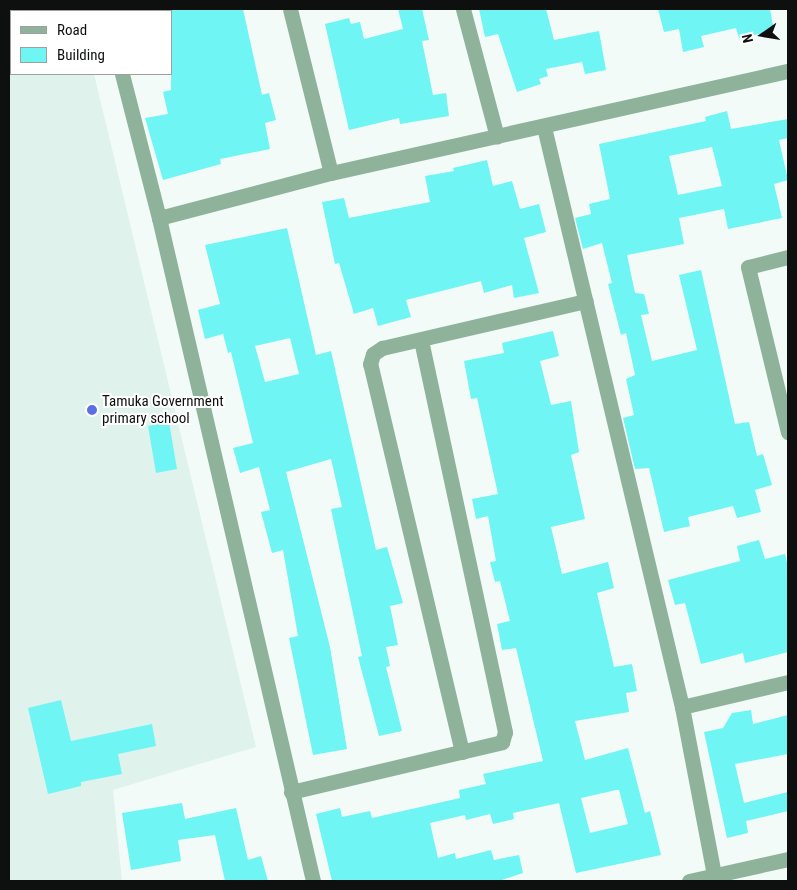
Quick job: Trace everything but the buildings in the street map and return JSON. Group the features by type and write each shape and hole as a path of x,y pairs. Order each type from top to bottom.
{"street":[{"path":"290,9 331,173"},
{"path":"464,9 496,137"},
{"path":"159,218 331,173 788,72"},
{"path":"122,75 159,218 313,881"},
{"path":"544,127 682,707 714,875"},
{"path":"788,257 748,267 788,432"},
{"path":"462,752 370,364 373,354 382,348 586,301"},
{"path":"291,792 502,742 505,732 421,340"},
{"path":"682,707 788,682"},
{"path":"689,881 788,859"}],"shaded area":[{"name":"Tamuka Government primary school","path":"9,9 15,10 10,10 10,75 94,75 256,747 113,790 122,881 9,881"}],"place":[{"name":"Tamuka Government primary school","path":"92,410"}]}
